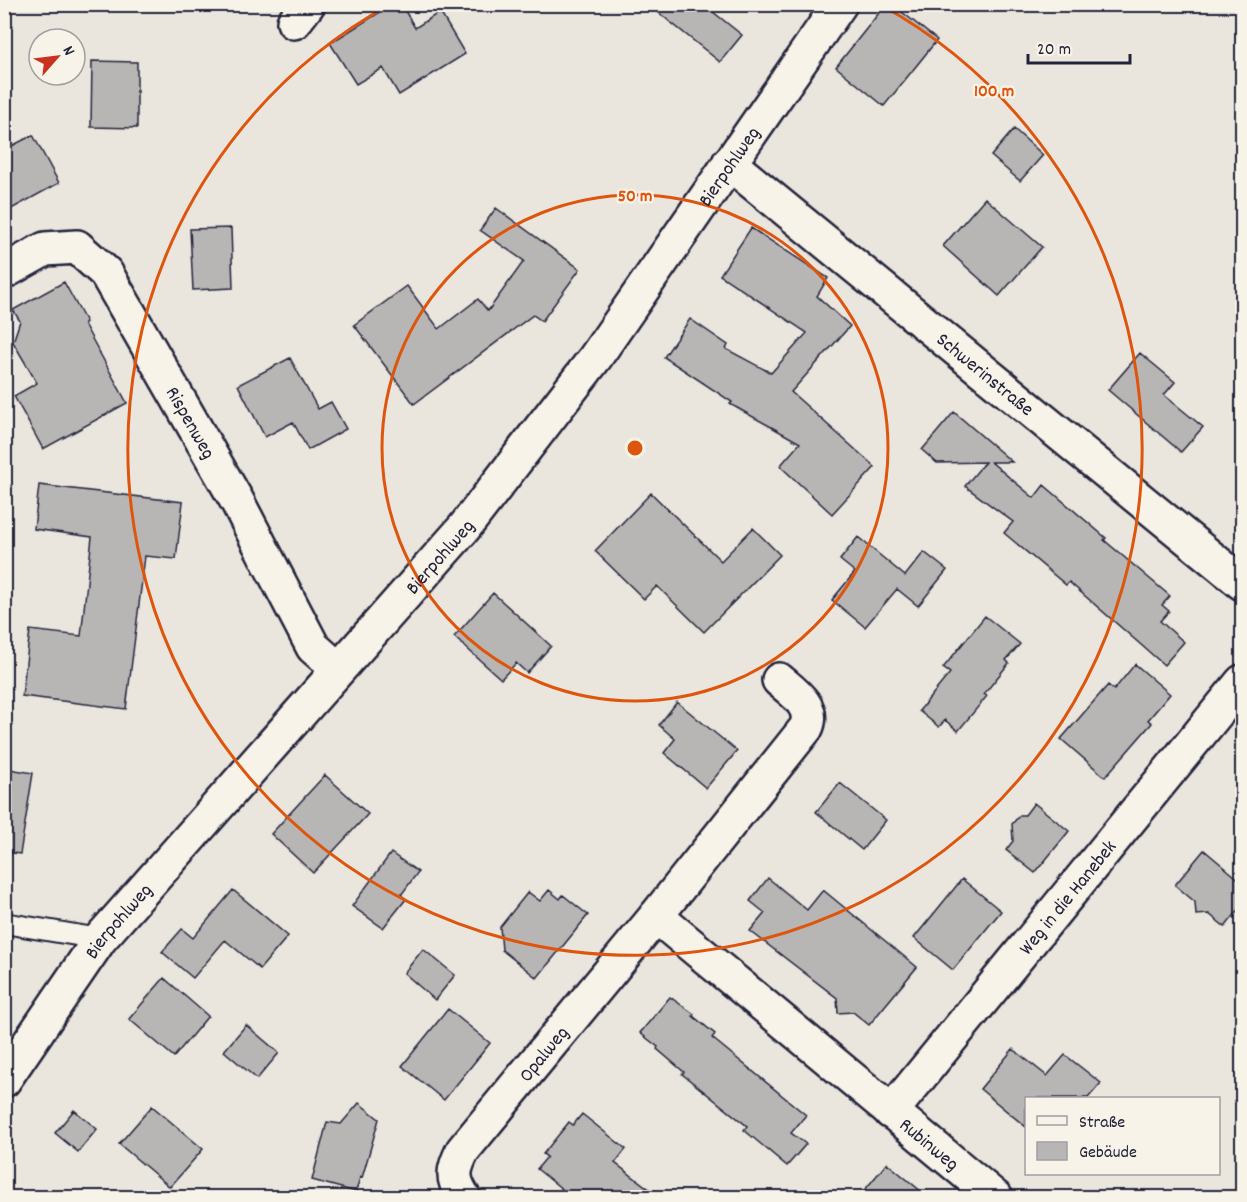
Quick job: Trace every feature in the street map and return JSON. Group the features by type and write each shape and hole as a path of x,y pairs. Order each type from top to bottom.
{"street":[{"name":"Bierpohlweg","path":"4,1080 100,939 464,528 595,358 840,4"},
{"name":"Schwerinstraße","path":"729,163 1242,583"},
{"name":"Rispenweg","path":"4,272 45,249 77,247 106,273 237,501 313,647 338,669"},
{"name":"Opalweg","path":"464,1197 455,1184 455,1167 463,1150 656,916 806,728 810,721 808,710 801,699 779,680"},
{"name":"Weg in die Hanebek","path":"891,1112 1242,682"},
{"path":"656,916 891,1112"},
{"name":"Rubinweg","path":"891,1112 996,1197"}],"lane":[{"path":"4,923 100,939"}],"building":[{"path":"393,4 401,4 415,28 440,12 465,54 399,95 383,68 356,84 330,43"},
{"path":"648,4 703,4 742,35 720,62"},
{"path":"886,4 892,4 937,40 884,106 836,67"},
{"path":"92,61 137,62 137,128 91,127"},
{"path":"1014,129 1043,155 1020,181 991,156"},
{"path":"33,135 59,183 4,213 4,150"},
{"path":"985,198 1042,247 999,296 943,246"},
{"path":"496,208 580,269 542,321 533,315 414,404 354,325 407,286 439,329 478,299 488,311 524,261 480,230"},
{"path":"231,228 233,288 193,290 190,229"},
{"path":"751,228 828,278 817,296 850,326 791,392 875,467 832,514 780,466 800,443 730,404 732,402 664,357 690,319 728,345 726,349 771,373 807,333 720,275"},
{"path":"64,282 127,403 43,449 14,396 37,383 13,342 20,321 13,310"},
{"path":"1140,353 1175,382 1164,395 1203,427 1181,452 1108,390"},
{"path":"290,358 318,409 331,402 346,429 308,450 293,422 265,437 238,385"},
{"path":"954,412 1012,462 991,462 1034,498 1044,485 1170,596 1162,605 1169,611 1160,621 1184,642 1164,665 1069,582 1066,585 1004,533 1013,522 965,486 985,462 937,463 922,450"},
{"path":"39,485 183,502 176,559 145,556 126,709 22,696 30,630 81,636 92,537 34,529"},
{"path":"651,493 721,561 753,528 780,555 704,632 657,586 644,599 595,551"},
{"path":"858,537 905,576 924,552 947,570 918,606 897,589 865,627 832,600 855,572 840,560"},
{"path":"493,593 551,646 527,673 516,663 501,679 454,637"},
{"path":"985,616 1020,644 1006,660 1009,663 984,694 987,696 958,731 945,720 939,727 919,711 950,673 943,668"},
{"path":"1135,664 1170,694 1148,720 1152,723 1105,777 1061,739 1108,685 1114,690"},
{"path":"677,702 737,751 706,788 664,753 675,739 659,725"},
{"path":"4,768 33,773 20,854 4,852"},
{"path":"325,775 368,814 313,873 271,834"},
{"path":"840,783 886,820 862,850 816,812"},
{"path":"1034,803 1069,831 1035,873 1006,850 1013,841 1012,824 1020,815 1025,815"},
{"path":"1204,850 1242,882 1242,906 1225,927 1209,914 1196,915 1195,902 1175,885"},
{"path":"391,853 418,872 401,895 406,899 383,928 352,906"},
{"path":"768,878 807,910 823,890 917,967 869,1025 853,1012 838,1013 837,998 750,931 765,913 750,901"},
{"path":"962,879 1001,911 953,970 914,938"},
{"path":"233,890 288,936 260,969 225,940 193,978 162,952 182,929 193,938"},
{"path":"549,890 560,899 563,895 588,915 537,978 502,950 500,927 528,892 540,901"},
{"path":"423,949 455,975 435,1000 404,973"},
{"path":"164,978 208,1016 174,1057 129,1019"},
{"path":"670,997 694,1014 693,1016 715,1034 712,1038 806,1115 791,1133 806,1144 787,1166 744,1130 747,1126 682,1074 684,1072 640,1033"},
{"path":"448,1009 490,1043 444,1100 402,1066"},
{"path":"246,1025 279,1053 257,1079 224,1051"},
{"path":"1013,1049 1047,1076 1065,1055 1101,1083 1089,1097 1025,1097 1025,1126 980,1089"},
{"path":"359,1103 379,1119 356,1192 312,1180 327,1122 341,1124"},
{"path":"152,1106 203,1149 170,1187 119,1144"},
{"path":"74,1110 97,1129 78,1152 55,1133"},
{"path":"582,1114 626,1149 615,1163 660,1197 572,1197 537,1169 547,1157 543,1154 569,1122 573,1125"},
{"path":"887,1163 928,1197 859,1197"}]}
